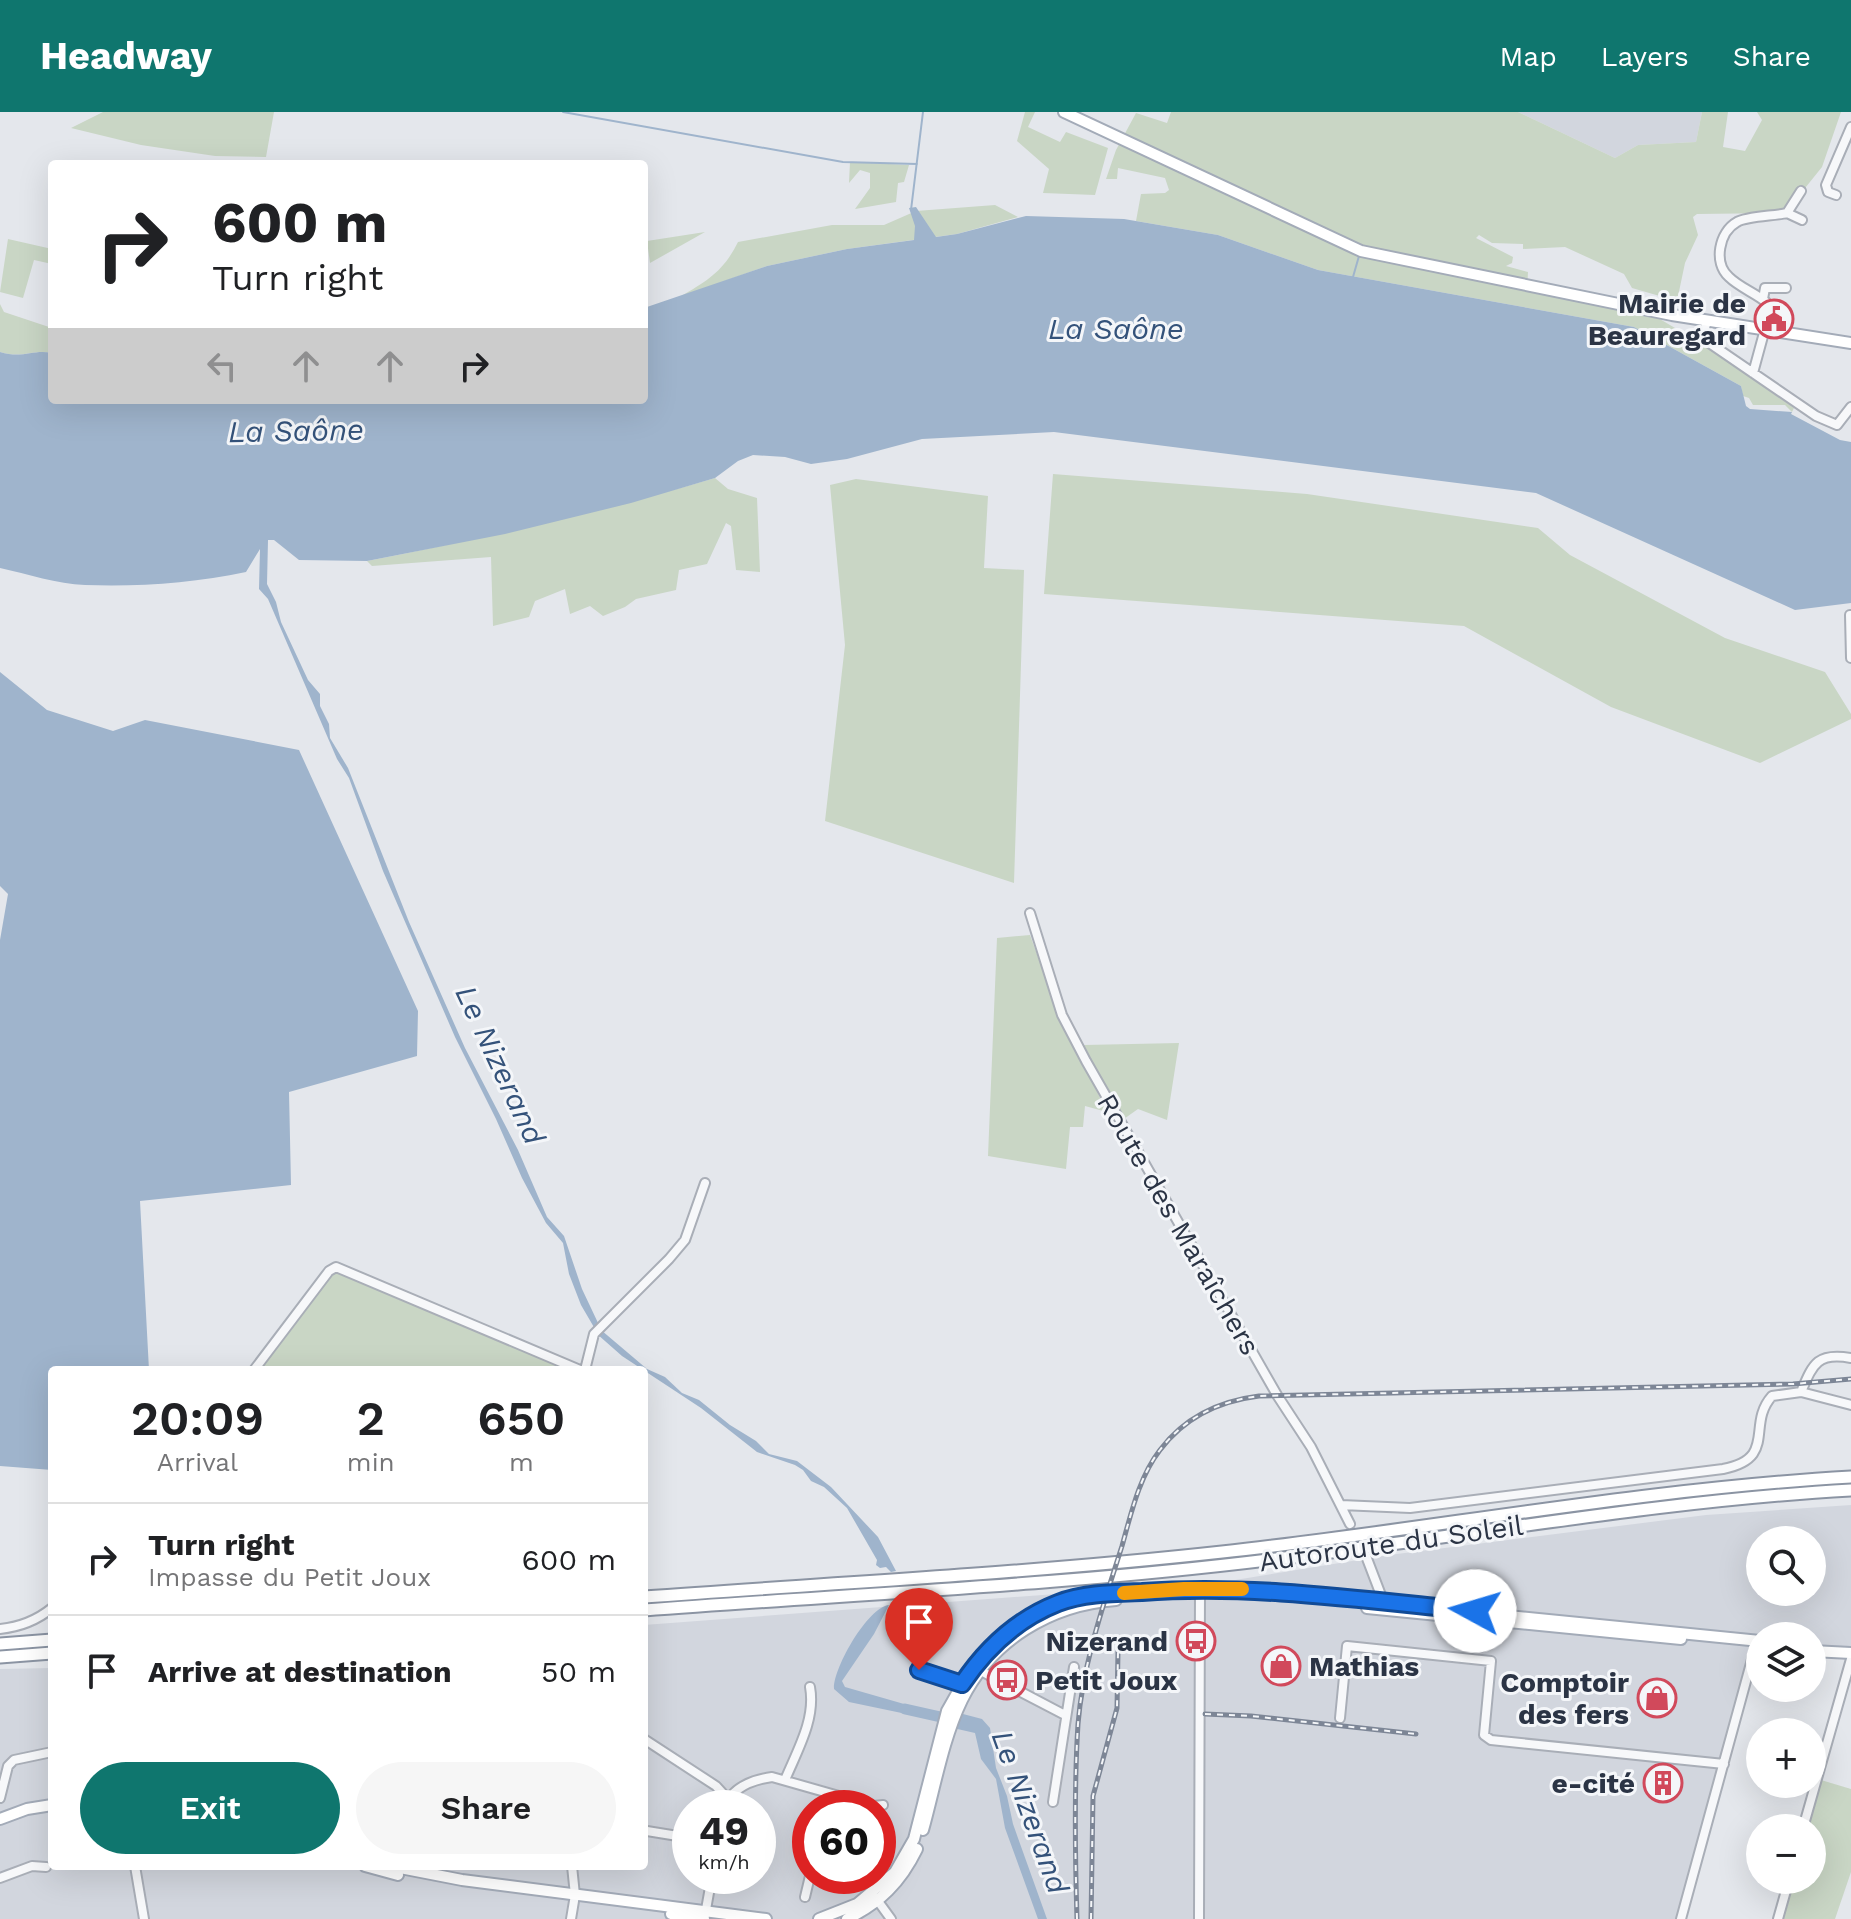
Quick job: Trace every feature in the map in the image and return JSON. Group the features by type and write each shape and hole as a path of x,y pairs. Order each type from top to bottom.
{"highway":[{"name":"Autoroute du Soleil","path":"648,1597 1158,1559 1321,1540 1658,1493 1851,1477"},
{"name":"Autoroute du Soleil","path":"648,1610 1177,1570 1326,1553 1660,1506 1851,1490"},
{"path":"0,1644 48,1640"},
{"path":"0,1657 48,1653"}],"main road":[{"path":"1064,112 1361,251 1707,321 1851,343"},
{"path":"847,1919 897,1883 919,1845 946,1729 977,1669 1002,1636 1062,1601 1095,1595 1200,1592 1384,1606 1746,1643"},
{"path":"1826,1648 1851,1649"},
{"path":"0,1812 48,1799"},
{"path":"0,1819 48,1806"},
{"path":"383,1870 452,1885 574,1898"},
{"path":"411,1870 704,1917 766,1919"},
{"path":"819,1919 875,1898"}],"street":[{"path":"1836,195 1828,192 1826,185 1851,127"},
{"path":"1787,213 1801,191"},
{"path":"1753,373 1765,329 1766,302 1729,278 1721,268 1719,249 1727,232 1737,222 1787,213 1802,220"},
{"path":"1763,299 1765,288 1786,288"},
{"path":"1707,321 1702,338 1816,416 1837,425 1851,407"},
{"path":"1850,615 1851,658"},
{"name":"Route des Maraîchers","path":"1030,913 1062,1015 1086,1061 1277,1395 1311,1447 1350,1524"},
{"path":"583,1366 594,1334 685,1240 705,1183"},
{"path":"257,1366 329,1271 336,1267 572,1366"},
{"path":"1801,1392 1813,1365 1824,1358 1851,1358"},
{"path":"1341,1505 1376,1508 1433,1506 1739,1466 1754,1454 1766,1403 1772,1396 1801,1392 1851,1405"},
{"path":"1366,1556 1384,1606"},
{"path":"1199,1919 1200,1592"},
{"path":"0,1629 21,1625 48,1611"},
{"path":"1340,1718 1347,1646 1491,1661 1484,1735 1491,1740 1724,1764"},
{"path":"1807,1814 1850,1662"},
{"path":"1053,1802 1074,1667"},
{"path":"977,1669 1065,1715"},
{"path":"919,1670 966,1686"},
{"path":"1681,1919 1746,1686"},
{"path":"785,1780 805,1732 813,1701 810,1687"},
{"path":"1841,1690 1851,1693"},
{"path":"648,1742 718,1790"},
{"path":"0,1798 11,1763 19,1757 48,1753"},
{"path":"739,1790 757,1779 772,1777 818,1790"},
{"path":"648,1831 672,1835"},
{"path":"0,1878 32,1866 46,1867"},
{"path":"136,1870 144,1919"},
{"path":"571,1919 574,1898 572,1870"},
{"path":"704,1917 708,1894"},
{"path":"1778,1919 1785,1894"},
{"path":"875,1898 891,1919"}],"shaded area":[{"path":"1518,112 1702,112 1696,142 1638,145 1615,158"},
{"path":"1851,1505 1851,1658 1826,1656 1826,1622 1746,1622 1746,1671 1676,1919 0,1919 0,1669 48,1668 48,1870 648,1870 648,1625 1229,1581 1389,1555 1706,1515"}],"green space":[{"path":"103,112 274,112 266,157 215,156 141,145 71,128"},
{"path":"1025,112 1035,112 1028,127 1060,142 1066,132 1108,148 1095,195 1043,193 1049,169 1017,141"},
{"path":"1171,112 1518,112 1615,158 1638,145 1696,142 1702,112 1728,112 1723,147 1745,151 1762,120 1757,112 1841,112 1822,167 1785,213 1697,214 1693,217 1698,235 1685,263 1677,301 1632,288 1624,274 1565,247 1523,249 1523,244 1492,243 1479,235 1476,238 1513,257 1512,263 1506,266 1528,272 1527,289 1658,318 1704,345 1794,408 1792,412 1785,405 1753,405 1749,398 1743,396 1741,386 1634,327 1318,270 1218,235 1136,221 1141,194 1165,193 1169,190 1165,178 1118,168 1117,179 1106,179 1116,150 1136,113 1167,123"},
{"path":"850,162 909,165 904,182 898,183 896,202 855,209 870,188 870,173 860,170 849,183"},
{"path":"995,205 1018,217 957,234 847,249 767,266 680,297 714,274 727,261 738,242 832,225 884,225 916,211"},
{"path":"705,232 650,263 648,241"},
{"path":"8,239 48,248 48,263 34,260 23,298 0,292"},
{"path":"0,304 4,312 48,327 48,353 15,355 0,352"},
{"path":"1053,474 1307,494 1538,528 1570,555 1725,638 1825,672 1851,714 1851,719 1760,763 1611,707 1464,626 1044,594"},
{"path":"715,478 728,489 757,498 760,572 736,570 731,526 726,523 707,564 679,570 676,590 636,599 603,616 590,606 570,614 565,589 535,601 529,617 493,626 491,557 372,566 367,561 542,524"},
{"path":"856,479 988,496 984,568 1024,570 1014,883 825,821 845,645 830,485"},
{"path":"1030,935 1059,1015 1107,1112 1085,1106 1083,1127 1070,1127 1066,1169 988,1156 997,938"},
{"path":"1179,1043 1167,1120 1138,1109 1121,1121 1084,1045"},
{"path":"334,1272 557,1366 262,1366"},
{"path":"1826,1782 1851,1789 1851,1872 1835,1919 1782,1919 1789,1894 1826,1894 1826,1814 1812,1814 1816,1798 1826,1798"}],"water":[{"name":"La Saône","path":"916,207 936,237 1026,216 1124,219 1218,235 1318,270 1634,327 1741,386 1746,406 1750,409 1792,412 1840,440 1851,442 1851,603 1795,610 1536,493 1054,432 922,439 847,459 811,464 785,457 753,455 738,461 715,478 631,503 505,534 367,561 299,560 274,540 268,540 267,584 281,622 308,680 320,694 320,706 329,724 330,738 348,768 409,922 465,1048 518,1150 547,1217 564,1236 582,1289 599,1325 595,1329 569,1274 563,1243 546,1223 522,1178 455,1037 383,871 349,778 337,759 268,599 259,589 260,549 246,572 166,583 74,584 0,568 0,352 15,355 48,353 48,404 648,404 648,307 767,266 847,249 914,240 915,226 909,208"},
{"path":"0,672 47,710 113,731 145,720 299,750 418,1011 417,1056 289,1092 291,1185 140,1201 149,1366 48,1366 48,1470 0,1466 0,940 8,894 0,886"},
{"path":"601,1330 643,1366 637,1366 622,1356 597,1334"},
{"path":"648,1369 665,1377 682,1393 699,1400 769,1454 797,1461 831,1487 878,1537 896,1571 876,1565 877,1560 847,1508 824,1487 811,1481 795,1465 757,1452 701,1408 648,1373"},
{"path":"889,1605 874,1634 842,1681 845,1687 918,1708 916,1716 849,1702 834,1689 839,1667 853,1640 871,1616"},
{"path":"963,1714 982,1719 990,1728 996,1768 1047,1919 1038,1919 1005,1828 996,1779 981,1759 975,1733 953,1728 955,1716"}],"waterway":[{"path":"563,112 843,162 917,164"},
{"path":"911,210 923,112"},
{"path":"1353,277 1359,256"},
{"name":"Le Nizerand","path":"905,1709 954,1720"}],"railway":[{"path":"1077,1919 1075,1821 1078,1724 1089,1656 1141,1484 1160,1450 1191,1420 1230,1402 1259,1396 1793,1384 1851,1379"},
{"path":"1091,1919 1093,1796 1117,1708 1118,1651"},
{"path":"1205,1714 1416,1734"}],"slow traffic":[{"path":"1124,1593 1242,1589"}],"place":[{"name":"Mairie de Beauregard","path":"1774,319"},
{"name":"Nizerand","path":"1196,1641"},
{"name":"Mathias","path":"1281,1666"},
{"name":"Petit Joux","path":"1007,1680"},
{"name":"Comptoir des fers","path":"1657,1698"},
{"name":"e-cité","path":"1663,1783"}],"route":[{"path":"919,1670 962,1684 990,1647 1016,1626 1062,1601 1095,1595 1227,1588 1475,1611"}]}
